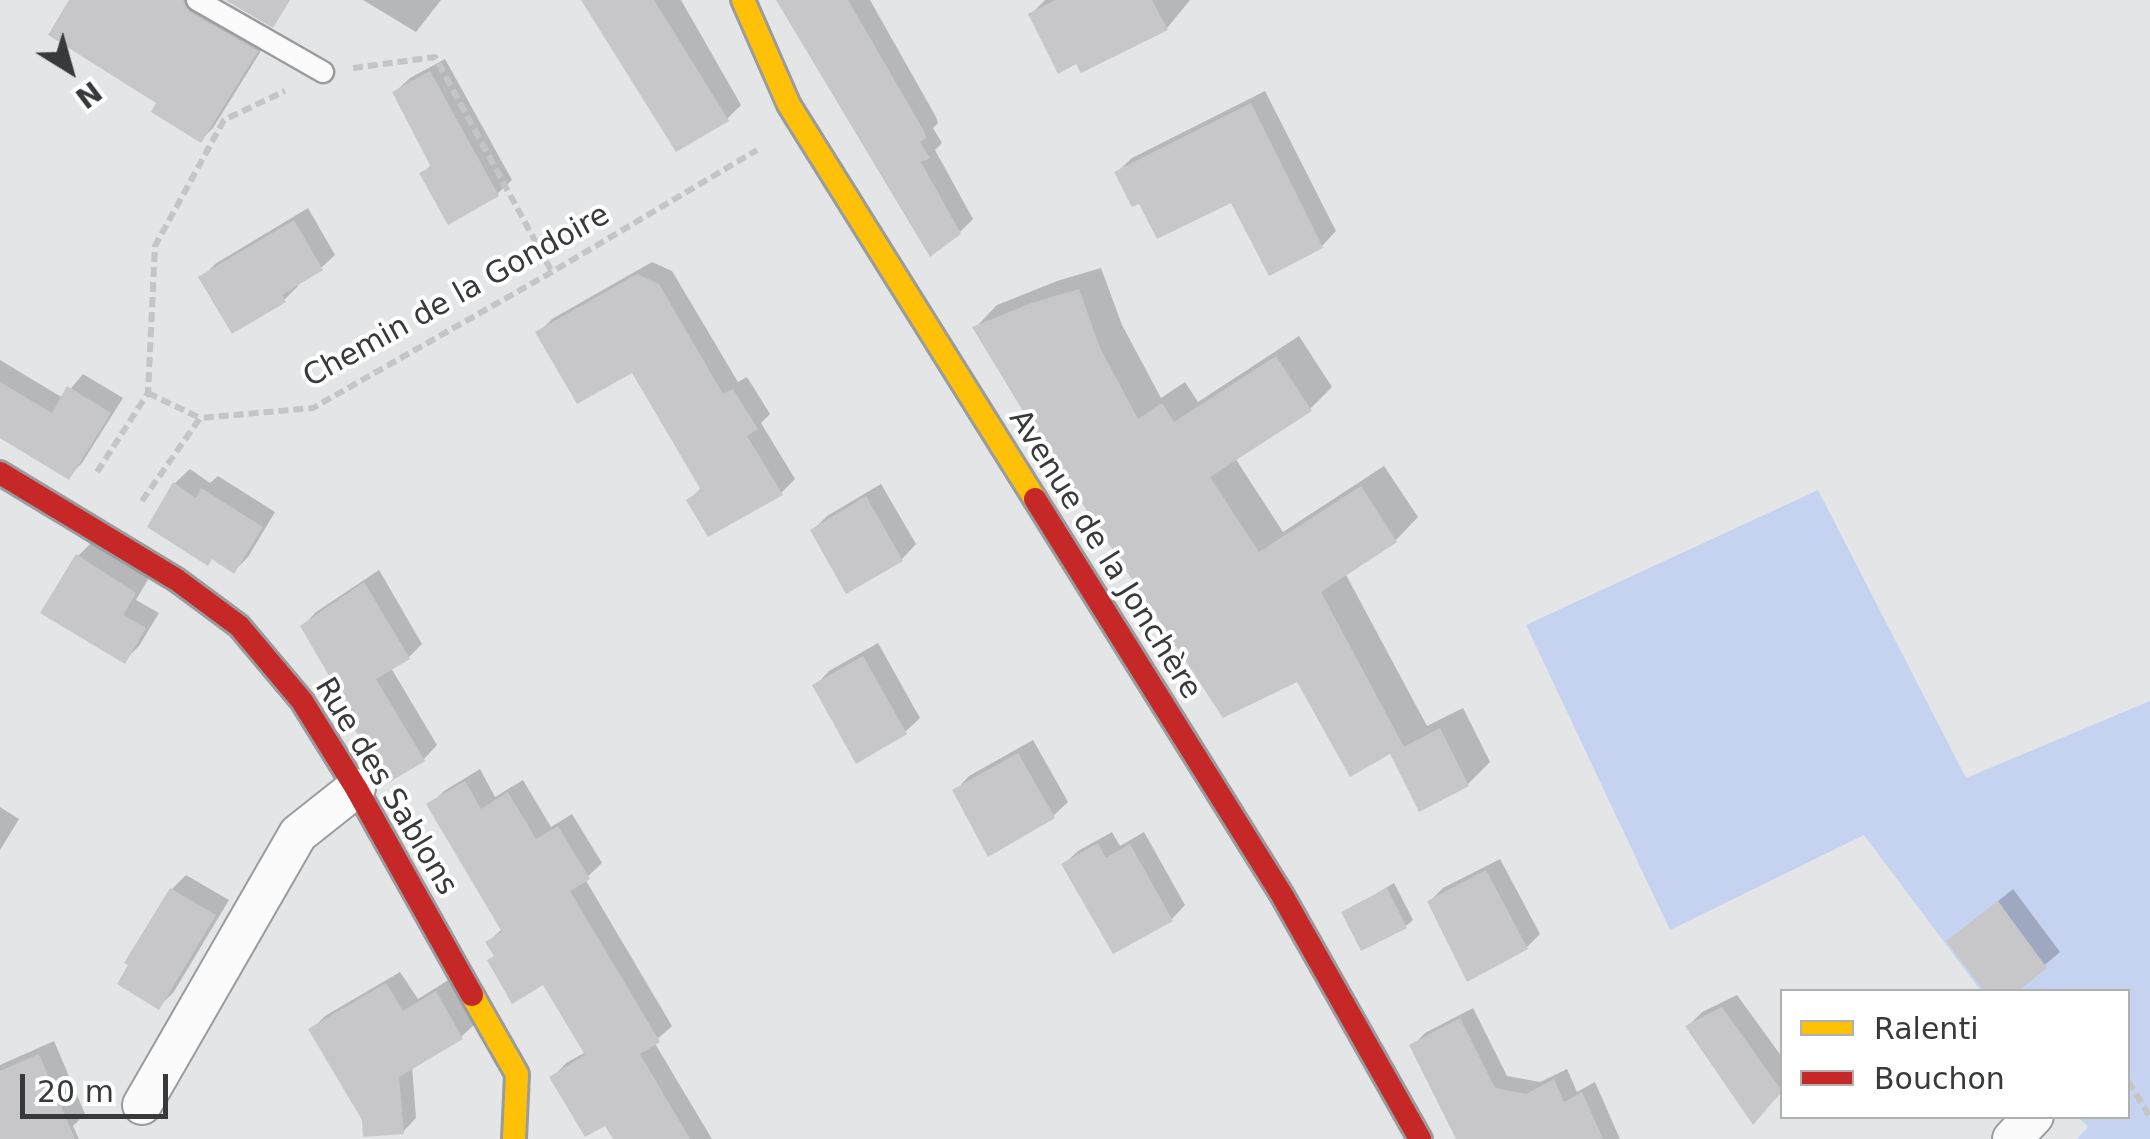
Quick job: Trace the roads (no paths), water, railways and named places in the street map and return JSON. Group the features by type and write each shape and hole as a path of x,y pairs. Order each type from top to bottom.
{"main road":[{"name":"Avenue de la Jonchère","path":"743,0 800,124 1282,895 1420,1139"},
{"name":"Rue des Sablons","path":"0,473 177,580 239,626 302,701 356,788 516,1074 514,1139"}],"street":[{"path":"142,1105 298,834 356,788"},
{"path":"2012,1139 2031,1119"}],"lane":[{"path":"197,0 323,72"}]}
